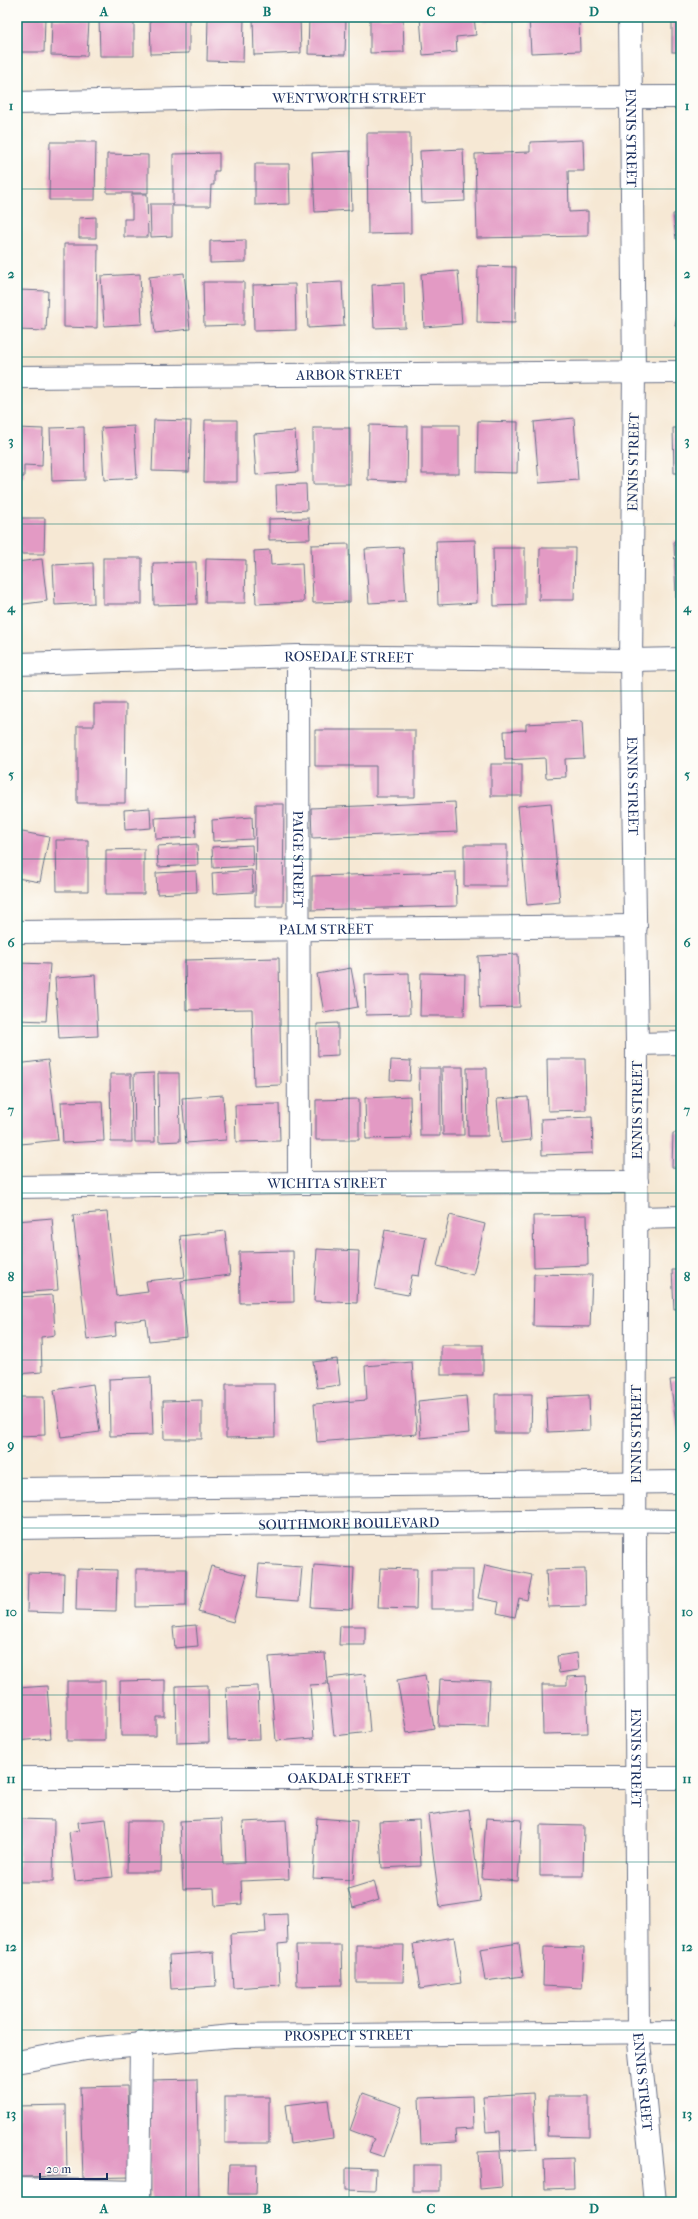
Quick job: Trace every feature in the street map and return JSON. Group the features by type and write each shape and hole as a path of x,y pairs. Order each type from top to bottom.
{"street":[{"name":"ENNIS STREET","path":"630,17 634,372 631,660 637,1044 636,1778 638,2032 655,2202"},
{"name":"WENTWORTH STREET","path":"17,103 223,98 681,97"},
{"name":"ARBOR STREET","path":"17,377 681,372"},
{"name":"ROSEDALE STREET","path":"17,664 298,656 631,660 681,659"},
{"name":"PAIGE STREET","path":"298,656 299,1183"},
{"name":"PALM STREET","path":"17,932 298,931 636,926"},
{"path":"637,1044 681,1044"},
{"name":"WICHITA STREET","path":"17,1186 637,1182"},
{"path":"637,1218 681,1217"},
{"path":"17,1489 637,1481 681,1482"},
{"name":"SOUTHMORE BOULEVARD","path":"17,1528 593,1520 636,1522 681,1521"},
{"name":"OAKDALE STREET","path":"17,1778 681,1778"},
{"name":"PROSPECT STREET","path":"17,2062 86,2050 141,2043 233,2036 681,2032"},
{"path":"17,2189 139,2197 141,2043"}],"building":[{"path":"17,17 45,17 44,52 17,52"},
{"path":"99,17 134,17 134,56 100,56"},
{"path":"150,17 189,17 189,53 151,54"},
{"path":"208,17 244,17 243,62 207,61"},
{"path":"253,17 300,17 301,53 254,55"},
{"path":"309,17 346,17 345,55 308,54"},
{"path":"370,17 403,17 404,52 370,53"},
{"path":"420,17 474,17 476,35 456,37 457,52 423,55"},
{"path":"484,17 526,17 526,22 484,21"},
{"path":"529,17 579,17 580,51 531,53"},
{"path":"672,17 681,17 681,52 672,52"},
{"path":"52,19 89,21 87,56 51,55"},
{"path":"367,133 410,133 411,233 368,234"},
{"path":"583,140 584,171 568,171 569,212 588,211 588,236 477,238 475,154 530,152 530,142"},
{"path":"50,142 96,142 95,200 49,200"},
{"path":"463,149 465,201 422,203 420,151"},
{"path":"350,151 352,210 315,212 312,153"},
{"path":"219,153 219,171 214,171 214,185 211,185 210,206 173,206 173,154"},
{"path":"107,154 148,155 148,193 107,193"},
{"path":"255,164 289,164 290,204 255,205"},
{"path":"132,194 147,194 148,237 124,237 124,219 132,219"},
{"path":"150,204 172,204 172,236 151,237"},
{"path":"681,213 681,238 676,239 673,214"},
{"path":"96,217 96,238 79,238 79,218"},
{"path":"246,240 246,262 210,263 210,241"},
{"path":"64,244 98,244 97,328 64,327"},
{"path":"478,266 516,267 515,323 477,322"},
{"path":"458,271 462,324 424,327 421,274"},
{"path":"184,273 190,329 155,333 149,277"},
{"path":"140,274 142,324 104,326 101,276"},
{"path":"203,282 244,282 244,325 204,326"},
{"path":"342,282 344,326 308,328 306,284"},
{"path":"404,283 405,327 374,328 372,285"},
{"path":"295,284 296,330 254,331 253,285"},
{"path":"17,290 48,291 46,331 17,330"},
{"path":"681,304 681,327 675,326"},
{"path":"574,418 578,480 539,483 534,422"},
{"path":"154,420 191,421 189,472 152,471"},
{"path":"205,420 237,420 237,482 204,482"},
{"path":"478,421 518,422 517,473 477,472"},
{"path":"369,425 408,426 407,482 368,480"},
{"path":"422,425 459,425 459,474 422,474"},
{"path":"134,426 137,478 104,480 101,428"},
{"path":"84,427 85,480 52,481 50,428"},
{"path":"17,428 43,429 42,466 24,465 24,477 17,477"},
{"path":"313,428 350,428 350,484 313,484"},
{"path":"673,428 681,428 681,473 674,473"},
{"path":"295,431 298,472 256,475 253,434"},
{"path":"306,484 307,510 277,512 276,485"},
{"path":"17,518 45,518 44,554 17,554"},
{"path":"309,518 310,539 269,540 269,519"},
{"path":"475,540 477,603 438,605 436,541"},
{"path":"681,540 681,598 676,599 674,541"},
{"path":"349,544 350,602 313,603 311,545"},
{"path":"403,547 406,601 369,603 365,549"},
{"path":"493,548 525,548 525,605 494,606"},
{"path":"540,548 575,548 574,600 539,600"},
{"path":"270,550 271,565 302,563 304,602 256,604 254,551"},
{"path":"103,558 142,558 142,604 103,604"},
{"path":"42,559 47,601 17,605 17,562"},
{"path":"206,559 246,560 245,603 205,603"},
{"path":"196,562 197,604 154,605 153,563"},
{"path":"93,563 94,603 55,605 53,565"},
{"path":"94,704 126,704 125,803 77,803 77,726 94,726"},
{"path":"582,721 584,758 565,759 566,777 546,778 545,758 505,760 504,731 526,730 526,724"},
{"path":"315,730 415,730 415,797 376,797 376,766 315,766"},
{"path":"491,764 522,764 522,796 491,796"},
{"path":"455,802 457,832 312,838 311,808"},
{"path":"551,803 560,902 527,905 518,806"},
{"path":"256,804 284,804 283,906 255,906"},
{"path":"150,808 151,828 125,830 124,810"},
{"path":"195,816 196,837 156,839 155,818"},
{"path":"252,817 253,839 213,841 212,820"},
{"path":"17,831 49,837 40,882 17,878"},
{"path":"56,840 88,840 88,891 57,891"},
{"path":"197,844 198,865 158,867 157,846"},
{"path":"252,845 253,866 213,868 212,847"},
{"path":"464,845 507,845 507,886 464,886"},
{"path":"144,849 144,894 106,894 106,850"},
{"path":"252,870 253,892 213,894 212,873"},
{"path":"196,871 197,892 157,894 156,873"},
{"path":"456,872 457,906 312,910 312,876"},
{"path":"518,954 520,1007 480,1008 478,956"},
{"path":"279,958 281,1085 254,1086 252,1009 186,1010 185,960"},
{"path":"17,963 50,964 46,1021 17,1020"},
{"path":"351,968 358,1007 324,1013 317,974"},
{"path":"409,973 410,1014 366,1015 365,974"},
{"path":"421,973 465,974 464,1016 420,1016"},
{"path":"95,975 98,1036 59,1038 55,978"},
{"path":"338,1023 338,1055 318,1056 317,1024"},
{"path":"547,1059 585,1059 586,1110 548,1111"},
{"path":"48,1060 58,1140 21,1144 17,1107 17,1064"},
{"path":"391,1060 411,1061 410,1081 390,1080"},
{"path":"442,1067 463,1067 464,1135 443,1135"},
{"path":"419,1068 440,1068 440,1136 420,1136"},
{"path":"467,1068 487,1068 488,1136 468,1136"},
{"path":"154,1073 155,1142 135,1142 134,1074"},
{"path":"158,1073 179,1073 180,1141 159,1142"},
{"path":"110,1074 131,1074 132,1142 111,1142"},
{"path":"223,1095 226,1140 186,1143 182,1098"},
{"path":"410,1096 411,1138 366,1139 365,1098"},
{"path":"528,1097 531,1140 501,1143 497,1099"},
{"path":"359,1099 359,1140 316,1140 316,1100"},
{"path":"102,1101 104,1141 63,1143 61,1102"},
{"path":"279,1104 280,1141 236,1142 235,1105"},
{"path":"592,1117 593,1153 542,1155 541,1119"},
{"path":"673,1133 681,1133 681,1168 672,1167"},
{"path":"107,1212 116,1296 148,1292 146,1281 185,1277 180,1236 225,1231 230,1275 181,1281 187,1337 149,1341 146,1319 115,1323 116,1336 87,1340 73,1215"},
{"path":"450,1215 485,1224 473,1275 437,1266"},
{"path":"587,1215 588,1265 534,1267 533,1216"},
{"path":"52,1218 58,1290 17,1293 17,1221"},
{"path":"385,1230 426,1237 419,1276 412,1275 408,1295 375,1289"},
{"path":"317,1249 359,1251 357,1303 314,1301"},
{"path":"293,1251 294,1302 240,1303 239,1252"},
{"path":"672,1270 681,1270 681,1308 674,1309"},
{"path":"534,1274 592,1275 590,1327 533,1326"},
{"path":"53,1295 55,1335 41,1337 42,1372 17,1374 17,1297"},
{"path":"441,1345 483,1345 483,1375 441,1375"},
{"path":"337,1359 340,1385 317,1388 313,1362"},
{"path":"412,1362 417,1434 317,1442 314,1404 367,1400 365,1366"},
{"path":"151,1377 153,1435 110,1436 109,1379"},
{"path":"681,1379 681,1444 679,1444 670,1380"},
{"path":"93,1384 100,1432 61,1437 54,1390"},
{"path":"226,1384 274,1384 275,1437 226,1438"},
{"path":"495,1394 532,1394 531,1433 495,1433"},
{"path":"589,1395 590,1430 548,1432 546,1397"},
{"path":"466,1396 469,1433 421,1438 418,1401"},
{"path":"17,1397 44,1397 45,1435 17,1436"},
{"path":"202,1400 202,1439 164,1439 163,1401"},
{"path":"259,1564 302,1567 299,1601 256,1598"},
{"path":"314,1565 354,1568 352,1609 311,1607"},
{"path":"485,1565 532,1575 527,1600 519,1598 515,1617 497,1613 499,1602 478,1598"},
{"path":"211,1566 247,1575 233,1622 198,1612"},
{"path":"380,1568 417,1569 416,1609 378,1608"},
{"path":"77,1569 117,1570 116,1611 76,1610"},
{"path":"136,1569 186,1569 186,1606 136,1607"},
{"path":"585,1569 586,1606 548,1607 546,1570"},
{"path":"431,1570 473,1570 473,1609 431,1609"},
{"path":"28,1573 64,1574 63,1613 27,1612"},
{"path":"196,1625 198,1646 175,1648 173,1627"},
{"path":"340,1626 365,1626 365,1645 339,1645"},
{"path":"325,1653 327,1684 310,1685 314,1738 276,1741 269,1657"},
{"path":"577,1653 579,1670 559,1673 557,1656"},
{"path":"365,1674 370,1732 334,1736 328,1678"},
{"path":"425,1675 434,1728 407,1733 397,1680"},
{"path":"586,1676 588,1733 543,1734 542,1685 567,1685 567,1677"},
{"path":"440,1679 490,1681 488,1727 438,1726"},
{"path":"165,1680 165,1717 156,1717 156,1736 121,1736 120,1681"},
{"path":"67,1681 105,1681 105,1741 67,1741"},
{"path":"208,1685 209,1742 177,1743 176,1686"},
{"path":"47,1686 51,1738 17,1741 17,1688"},
{"path":"258,1686 260,1739 228,1740 226,1687"},
{"path":"469,1809 481,1901 440,1907 428,1815"},
{"path":"317,1818 357,1821 353,1880 313,1878"},
{"path":"486,1818 522,1820 518,1881 482,1878"},
{"path":"19,1819 54,1820 53,1882 18,1882"},
{"path":"106,1819 113,1877 75,1881 69,1832 79,1830 78,1822"},
{"path":"221,1819 223,1864 245,1863 243,1822 286,1820 289,1879 241,1881 242,1904 215,1906 214,1888 183,1889 180,1821"},
{"path":"419,1820 421,1866 382,1868 379,1822"},
{"path":"128,1821 162,1821 161,1872 127,1872"},
{"path":"540,1825 584,1826 583,1876 540,1876"},
{"path":"374,1881 379,1900 353,1908 348,1889"},
{"path":"287,1914 288,1943 278,1944 280,1985 233,1988 230,1934 266,1932 265,1915"},
{"path":"454,1937 461,1983 420,1989 413,1944"},
{"path":"519,1943 523,1976 485,1981 480,1949"},
{"path":"296,1945 341,1945 342,1985 297,1986"},
{"path":"356,1945 404,1945 403,1982 356,1982"},
{"path":"544,1947 584,1948 582,1988 543,1986"},
{"path":"214,1952 216,1986 171,1989 169,1955"},
{"path":"197,2079 199,2202 151,2202 149,2080"},
{"path":"127,2086 130,2177 83,2178 80,2087"},
{"path":"363,2093 402,2107 384,2157 369,2152 374,2139 350,2130"},
{"path":"533,2093 536,2149 501,2151 500,2131 486,2132 483,2096"},
{"path":"472,2096 473,2129 455,2130 456,2142 421,2144 419,2098"},
{"path":"548,2096 589,2096 589,2137 547,2136"},
{"path":"225,2097 269,2097 269,2143 225,2143"},
{"path":"328,2100 333,2138 290,2144 285,2105"},
{"path":"66,2105 67,2176 19,2177 18,2106"},
{"path":"500,2151 502,2187 480,2189 478,2152"},
{"path":"573,2158 574,2188 545,2189 544,2159"},
{"path":"229,2165 257,2165 256,2194 228,2194"},
{"path":"413,2165 440,2165 440,2191 413,2191"},
{"path":"346,2168 376,2169 375,2191 346,2190"},
{"path":"17,2198 124,2202 17,2202"}]}
